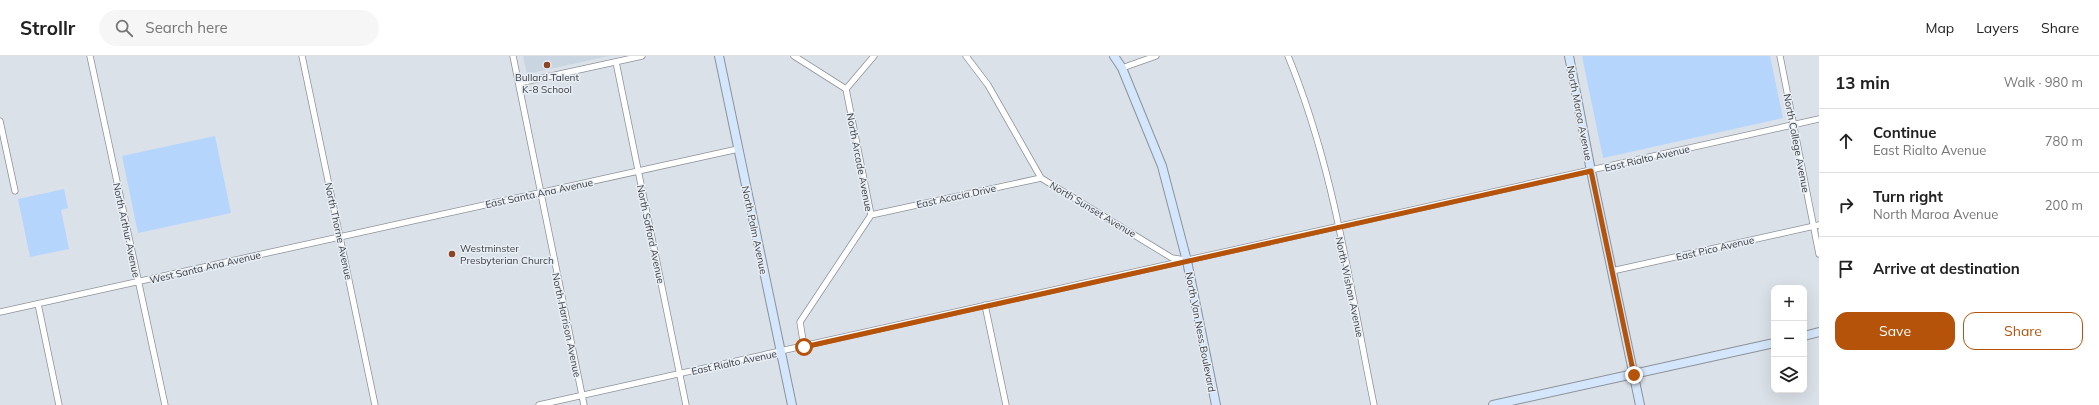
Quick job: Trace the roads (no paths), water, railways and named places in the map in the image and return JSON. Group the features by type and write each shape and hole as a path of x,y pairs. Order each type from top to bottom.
{"main road":[{"name":"North Palm Avenue","path":"719,56 792,405"},
{"name":"North Van Ness Boulevard","path":"1114,56 1122,68 1162,166 1187,261 1216,405"},
{"name":"North Maroa Avenue","path":"1569,56 1591,171 1640,405"},
{"path":"1807,335 1819,332"},
{"path":"1493,405 1771,344"}],"street":[{"name":"North Arthur Avenue","path":"90,56 165,405"},
{"name":"North Thorne Avenue","path":"302,56 375,405"},
{"name":"North Harrison Avenue","path":"513,56 584,405"},
{"path":"519,83 642,56"},
{"path":"794,56 846,89 874,56"},
{"name":"North Sunset Avenue","path":"966,56 988,84 1041,178 1172,258 1187,261"},
{"path":"1122,68 1156,56"},
{"name":"North Wishon Avenue","path":"1288,56 1310,112 1338,228 1374,405"},
{"name":"North College Avenue","path":"1780,56 1793,125 1816,226 1819,254"},
{"name":"North Safford Avenue","path":"616,62 686,405"},
{"name":"North Arcade Avenue","path":"804,347 800,322 871,215 846,89"},
{"name":"East Rialto Avenue","path":"539,405 1338,228 1819,119"},
{"path":"0,121 15,190"},
{"name":"East Santa Ana Avenue","path":"340,237 738,150"},
{"name":"East Acacia Drive","path":"871,215 1041,178"},
{"name":"East Pico Avenue","path":"1612,272 1816,226"},
{"name":"West Santa Ana Avenue","path":"0,312 340,237"},
{"path":"38,304 59,405"},
{"path":"985,305 1006,405"}],"place":[{"name":"Bullard Talent K-8 School","path":"547,65"},
{"name":"Westminster Presbyterian Church","path":"452,254"}]}
